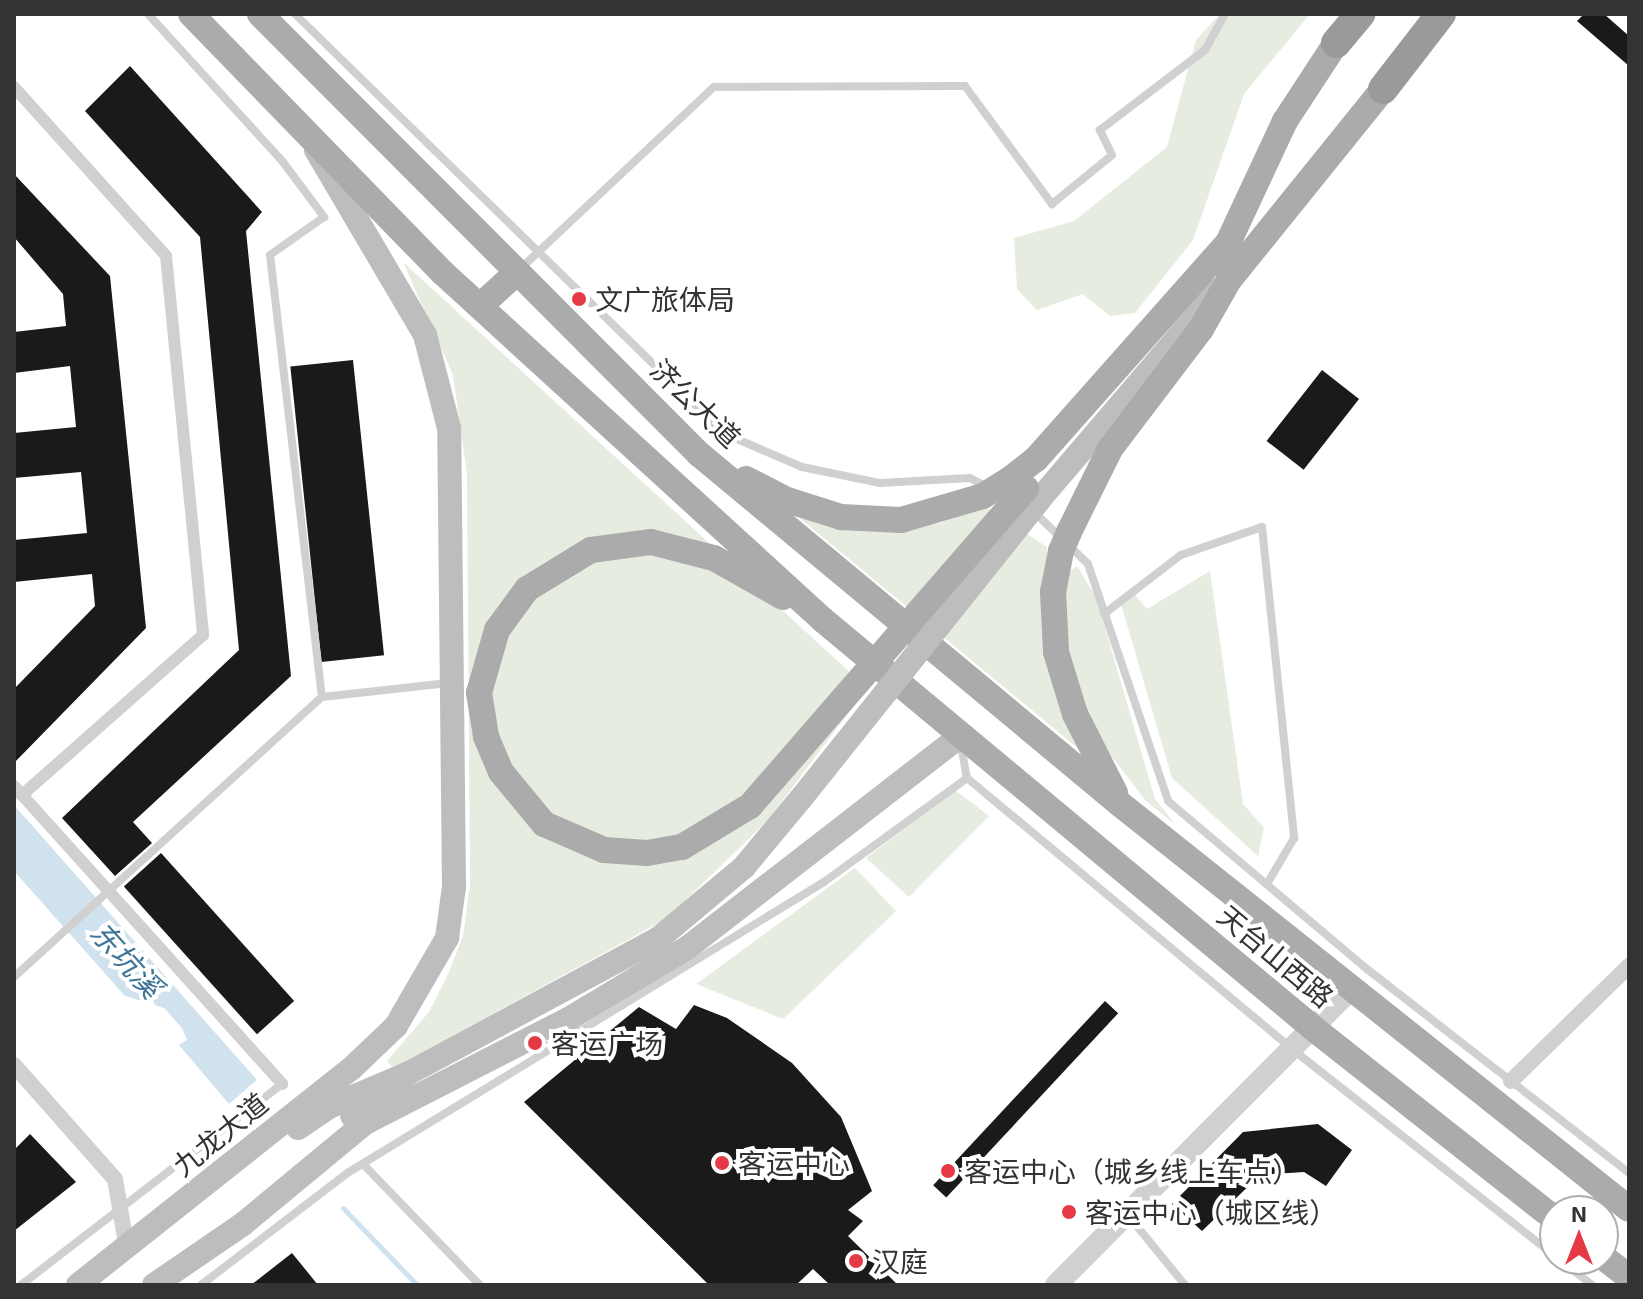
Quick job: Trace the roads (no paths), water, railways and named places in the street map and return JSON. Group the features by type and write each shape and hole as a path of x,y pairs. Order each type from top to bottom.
{"highway":[{"path":"1336,43 1360,14"},
{"path":"1383,89 1441,14"}],"main road":[{"path":"154,1285 243,1224 365,1123 570,1018 687,948 960,736 823,620 480,306 309,138 191,14"},
{"name":"济公大道","path":"260,14 515,274 699,454 1120,804"},
{"path":"1120,804 1075,714 1056,652 1053,592 1065,541 1110,449 1201,329 1228,243 1285,121 1336,43"},
{"path":"127,1249 329,1107 407,1074 658,939 744,867 803,796 1025,489 1074,440 1179,314 1383,89"},
{"path":"309,138 425,335 449,428 454,682"},
{"path":"1025,489 1036,459 1219,273"},
{"path":"823,620 714,558 651,542 591,550 527,589 497,630 479,693 486,736 517,798 544,824 604,850 682,847 750,806 1025,489 1189,318 1219,273"},
{"path":"480,306 515,274"},
{"path":"699,454 787,500 841,517 901,520 983,496 1025,489"},
{"name":"九龙大道","path":"78,1285 127,1249 396,1026 447,938 454,887 454,682"},
{"name":"天台山西路","path":"960,736 1313,1028 1539,1206"},
{"name":"天台山西路","path":"1120,804 1629,1209"},
{"path":"147,1285 407,1074"}],"street":[{"path":"14,87 166,256 203,635 18,791 282,1084"},
{"path":"1511,1081 1629,966"},
{"path":"1056,1285 1351,989"},
{"path":"14,1065 115,1179 127,1249"}],"lane":[{"path":"148,14 283,162 324,217 270,255 322,697"},
{"path":"295,14 725,434 802,467 880,483 970,478 1035,512 1088,564 1168,801 1511,1081 1629,1173"},
{"path":"515,274 714,87 965,86 1052,204 1112,155 1100,130 1205,50 1225,14"},
{"path":"1104,614 1181,555 1262,527 1294,838 1267,884"},
{"path":"14,977 322,697 454,682"},
{"path":"960,736 967,778 1292,1049 1539,1243"},
{"path":"201,1285 363,1164 824,882 967,778"},
{"path":"21,1285 282,1084"},
{"path":"363,1164 480,1285"},
{"path":"1127,1214 1185,1285"}],"water":[{"path":"14,805 257,1080 229,1104 179,1045 187,1040 182,1028 164,1008 125,996 14,871"}],"waterway":[{"name":"东坑溪","path":"343,1208 417,1285"}],"place":[{"name":"文广旅体局","path":"579,299"},
{"name":"客运广场","path":"535,1043"},
{"name":"客运中心","path":"722,1163"},
{"name":"客运中心（城乡线上车点）","path":"948,1171"},
{"name":"客运中心（城区线）","path":"1069,1212"},
{"name":"汉庭","path":"856,1261"}]}
